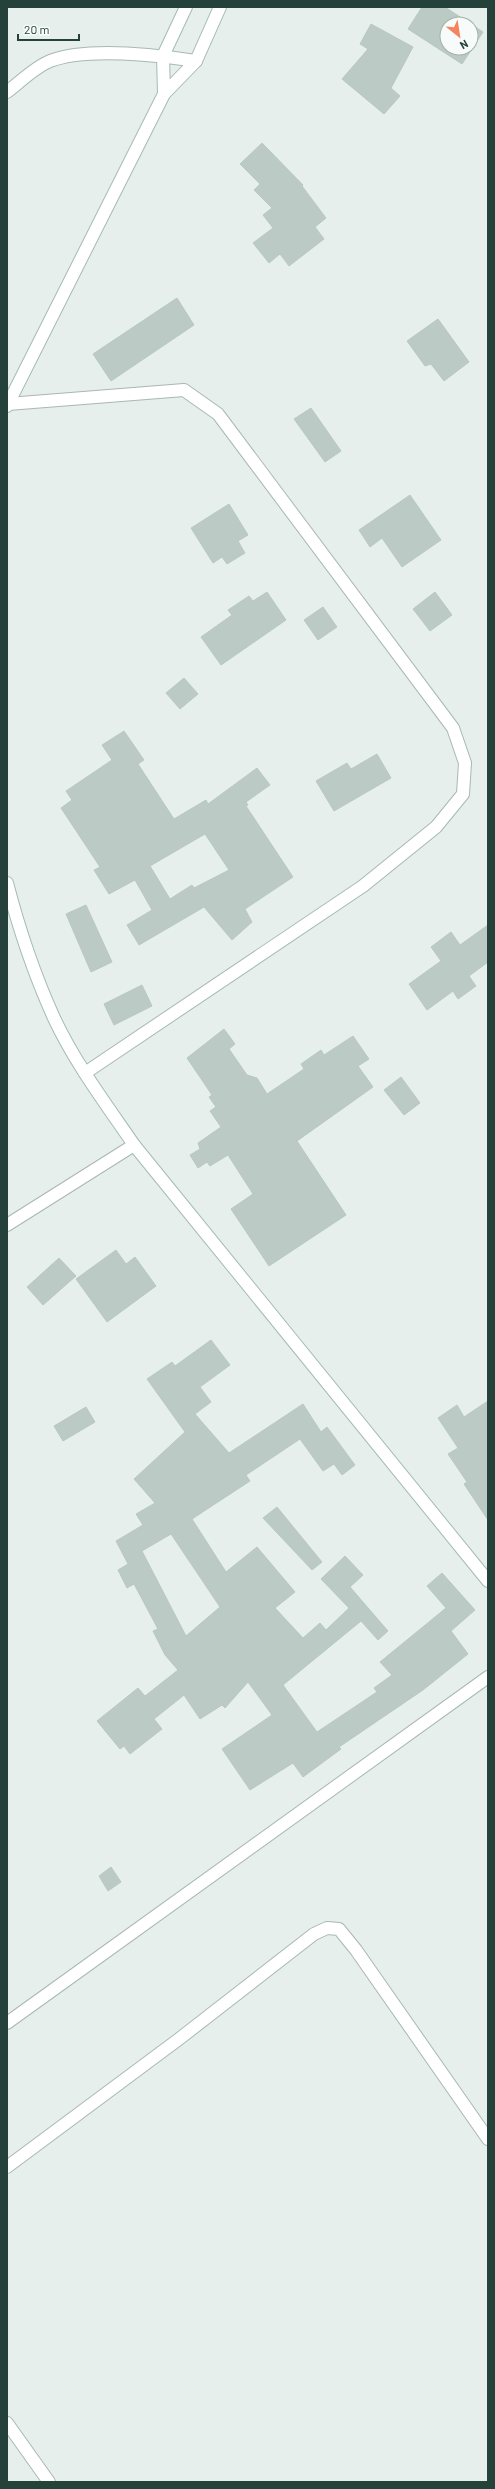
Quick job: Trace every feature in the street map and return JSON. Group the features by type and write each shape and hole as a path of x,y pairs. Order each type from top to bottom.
{"street":[{"path":"164,94 163,56 186,7"},
{"path":"7,405 164,94 196,61 220,7"},
{"path":"7,92 49,62 85,54 163,56 196,61"},
{"path":"7,405 184,390 218,414 453,728 465,763 463,794 430,832 363,886 86,1073"},
{"path":"7,883 28,955 54,1019 86,1073 134,1145 488,1581"},
{"path":"7,1225 134,1145"},
{"path":"7,2023 488,1677"},
{"path":"7,2167 179,2039 271,1966 314,1934 327,1928 339,1929 356,1950 488,2138"},
{"path":"7,2423 49,2482"}],"building":[{"path":"422,7 445,7 459,16 439,16 439,49 408,29"},
{"path":"371,24 413,47 391,88 400,96 384,114 342,79 368,49 360,44"},
{"path":"479,29 483,32 479,38"},
{"path":"450,56 467,56 462,64"},
{"path":"262,143 303,185 302,186 326,218 315,227 324,239 289,266 280,254 269,263 253,243 273,228 263,215 272,208 254,190 260,184 240,164"},
{"path":"177,298 194,325 111,381 93,354"},
{"path":"438,319 469,362 444,381 431,364 425,366 407,341"},
{"path":"311,408 341,451 325,462 294,419"},
{"path":"410,495 441,540 402,567 382,538 370,547 359,530"},
{"path":"229,504 248,535 238,541 245,553 227,564 222,557 213,563 191,528"},
{"path":"267,592 286,620 221,665 201,637 232,615 228,610 249,596 253,601"},
{"path":"435,592 452,615 430,631 413,609"},
{"path":"323,607 337,627 318,640 304,620"},
{"path":"184,678 198,694 180,709 166,693"},
{"path":"124,731 144,760 138,764 174,819 206,800 208,804 257,768 270,785 246,802 248,805 246,806 293,877 245,909 252,922 232,940 204,907 139,945 127,925 152,910 135,880 109,894 94,870 100,867 61,808 72,800 66,791 112,760 102,745","holes":["205,834 229,870 194,888 192,885 170,899 150,866"]},
{"path":"377,754 391,778 334,811 316,781 347,763 351,769"},
{"path":"86,905 112,962 91,972 66,914"},
{"path":"488,925 488,962 469,976 476,986 458,999 453,991 427,1010 409,984 441,961 431,947 451,932 460,945"},
{"path":"142,985 152,1006 114,1025 104,1004"},
{"path":"224,1029 235,1044 229,1049 247,1075 257,1078 267,1094 304,1069 301,1064 321,1050 324,1055 353,1036 369,1059 358,1066 373,1087 297,1141 346,1215 269,1266 231,1209 253,1194 228,1155 210,1166 207,1162 198,1168 190,1155 200,1149 198,1143 221,1127 210,1111 216,1107 209,1097 212,1095 187,1058"},
{"path":"401,1077 420,1103 404,1115 384,1090"},
{"path":"116,1250 126,1264 135,1257 156,1286 107,1322 76,1279"},
{"path":"59,1258 76,1276 43,1305 27,1287"},
{"path":"211,1340 230,1365 200,1387 211,1402 195,1414 229,1453 303,1404 321,1432 327,1427 355,1465 342,1475 334,1464 323,1471 300,1439 246,1475 250,1481 192,1519 226,1572 257,1547 295,1592 275,1608 303,1638 320,1623 326,1630 349,1608 321,1579 345,1556 363,1575 350,1587 388,1631 378,1640 361,1621 283,1685 317,1732 377,1692 374,1688 392,1675 380,1662 446,1608 427,1586 442,1573 475,1610 451,1631 468,1654 423,1690 339,1747 341,1749 303,1777 293,1763 250,1790 222,1749 272,1715 248,1682 225,1708 222,1705 200,1719 184,1695 154,1719 162,1729 130,1754 124,1746 120,1749 97,1721 138,1688 145,1696 178,1670 165,1655 153,1631 158,1629 134,1584 127,1588 118,1570 128,1564 116,1541 143,1525 136,1514 155,1503 134,1479 185,1432 147,1379 172,1362 175,1366","holes":["171,1534 220,1607 186,1636 142,1551"]},
{"path":"488,1401 488,1520 464,1484 467,1482 448,1454 458,1448 438,1418 457,1405 464,1417"},
{"path":"86,1407 95,1422 63,1441 54,1426"},
{"path":"277,1507 322,1562 312,1570 263,1518"},
{"path":"111,1867 121,1882 108,1891 99,1876"}]}
